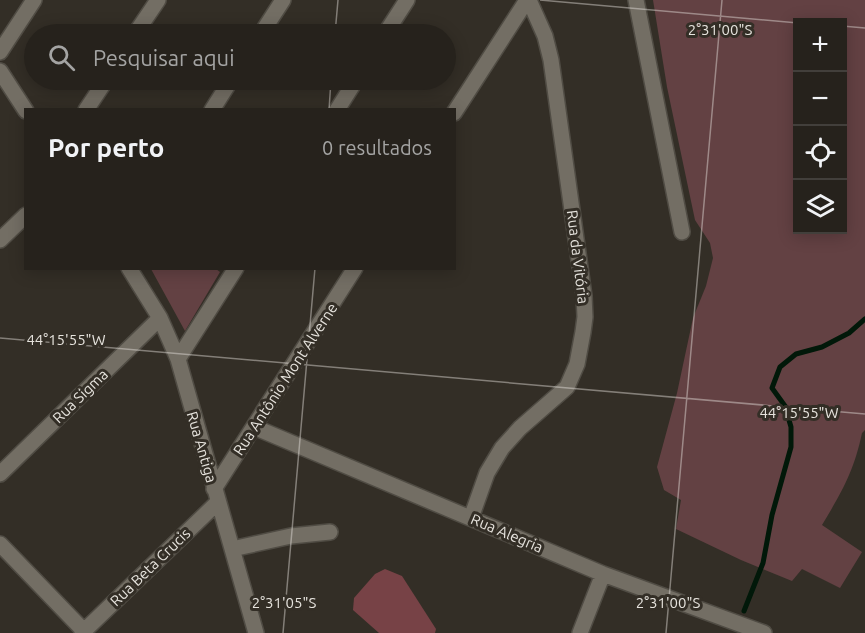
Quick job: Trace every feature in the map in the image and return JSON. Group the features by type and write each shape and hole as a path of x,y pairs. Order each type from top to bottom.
{"street":[{"path":"0,52 34,0"},
{"path":"142,24 158,0"},
{"path":"267,24 283,0"},
{"path":"391,24 407,0"},
{"path":"456,111 528,0"},
{"name":"Rua da Vitória","path":"471,518 488,473 502,448 520,428 567,387 577,364 585,317 552,60 545,36 528,0"},
{"path":"636,0 682,232"},
{"path":"0,71 24,108"},
{"path":"88,108 100,90"},
{"path":"213,108 225,90"},
{"path":"338,108 350,90"},
{"path":"0,240 24,217"},
{"name":"Rua Antiga","path":"130,270 160,318 178,359 256,633"},
{"path":"178,359 235,270"},
{"name":"Rua Antônio Mont Alverne","path":"216,495 254,427 354,270"},
{"name":"Rua Sigma","path":"0,474 160,318"},
{"name":"Rua Alegria","path":"254,427 603,573 764,633"},
{"name":"Rua Beta Crucis","path":"83,632 216,495"},
{"path":"232,549 291,536 330,532"},
{"path":"0,544 83,632"},
{"path":"580,633 603,573"}],"shaded area":[{"path":"653,0 865,0 865,430 846,481 822,525 862,552 840,588 802,569 792,581 676,529 681,500 664,490 657,467 677,393 693,318 706,286 713,258 710,243 695,220 667,87"},
{"path":"152,270 217,270 220,272 185,331"},
{"path":"385,569 402,576 436,629 435,633 379,633 353,610 354,598 375,574"}],"waterway":[{"path":"744,611 763,563 772,515 791,447 791,427 785,406 772,388 780,367 796,354 822,347 849,333 865,319"}]}
